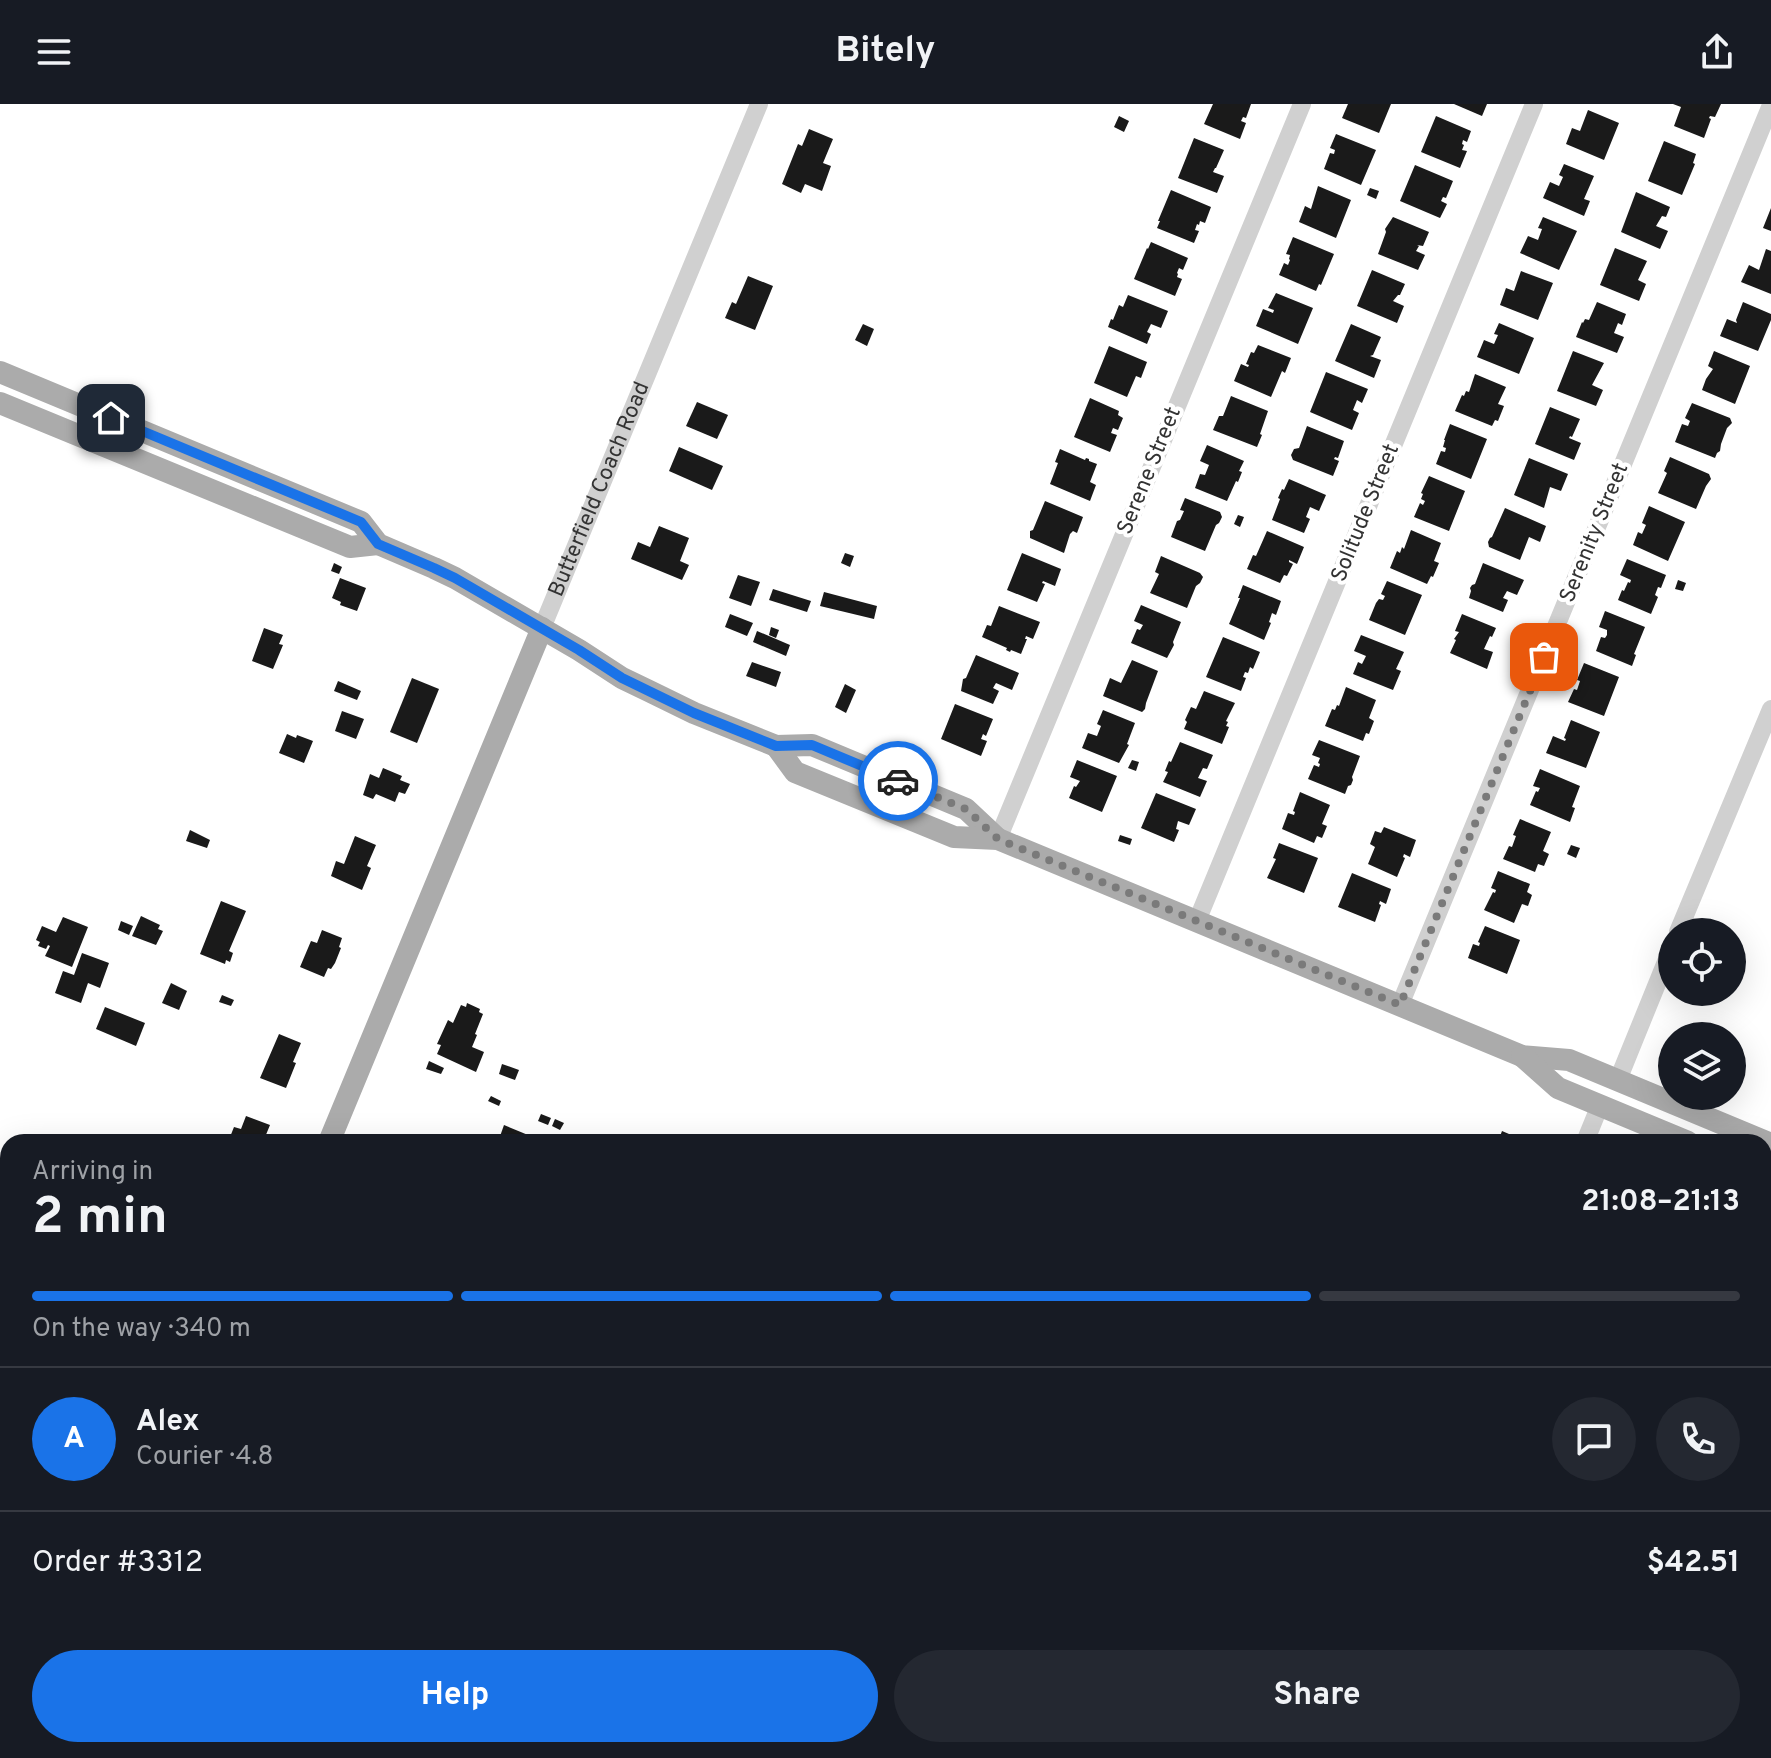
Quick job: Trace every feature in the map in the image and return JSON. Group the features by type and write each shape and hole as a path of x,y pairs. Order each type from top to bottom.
{"main road":[{"path":"0,372 361,522 378,544 434,568 542,628 635,685 776,746 812,745 966,809 998,839"},
{"path":"0,403 350,547 378,544"},
{"name":"Butterfield Coach Road","path":"332,1134 542,628"},
{"path":"776,746 795,772 954,837 998,839 1522,1056 1569,1060 1747,1134"},
{"path":"1522,1056 1558,1088 1669,1134"}],"street":[{"name":"Butterfield Coach Road","path":"542,628 759,104"},
{"name":"Serene Street","path":"998,839 1302,104"},
{"name":"Solitude Street","path":"1197,921 1534,104"},
{"name":"Serenity Street","path":"1400,1005 1771,105"},
{"path":"1684,918 1771,709"},
{"path":"1618,1080 1658,981"},
{"path":"1588,1134 1600,1105"}],"building":[{"path":"1213,104 1251,104 1246,118 1243,117 1241,121 1246,123 1240,139 1204,124"},
{"path":"1348,104 1391,104 1379,133 1342,118"},
{"path":"1454,104 1487,104 1482,116"},
{"path":"1673,104 1721,104 1715,117 1709,118 1704,138 1674,126 1681,107"},
{"path":"1588,110 1619,123 1604,160 1566,144 1572,128 1580,131"},
{"path":"1119,116 1129,121 1124,132 1114,127"},
{"path":"1436,116 1471,131 1467,142 1463,140 1462,150 1467,151 1460,168 1421,152"},
{"path":"809,129 833,139 823,163 831,166 822,191 805,184 801,193 782,184 798,144 802,146"},
{"path":"1336,134 1376,150 1361,185 1324,169 1330,153 1334,154 1335,150 1330,148"},
{"path":"1194,138 1224,150 1213,172 1224,176 1217,193 1178,178"},
{"path":"1664,141 1696,154 1682,195 1648,181"},
{"path":"1564,164 1594,176 1584,199 1590,201 1584,216 1543,198 1550,182 1559,186 1563,177 1559,175"},
{"path":"1415,165 1453,181 1446,198 1443,197 1441,201 1447,204 1440,218 1400,201"},
{"path":"1318,186 1351,200 1336,238 1299,222 1305,206 1311,209"},
{"path":"1370,188 1379,191 1376,199 1367,195"},
{"path":"1171,190 1211,207 1205,223 1200,221 1197,224 1195,230 1199,231 1194,243 1157,228"},
{"path":"1636,192 1670,207 1666,217 1662,216 1656,226 1668,231 1660,249 1621,232"},
{"path":"1771,208 1771,231 1763,228"},
{"path":"1393,217 1429,232 1423,246 1417,245 1416,251 1425,255 1418,270 1378,254 1385,229"},
{"path":"1543,217 1577,231 1559,270 1520,253 1528,236 1538,240 1542,229 1538,228"},
{"path":"1293,237 1334,254 1316,291 1279,275 1284,263 1288,265 1290,260 1290,255 1286,254"},
{"path":"1151,242 1188,258 1183,270 1179,268 1177,273 1177,277 1182,279 1175,296 1134,279"},
{"path":"1615,248 1647,261 1638,280 1646,284 1639,301 1600,285"},
{"path":"1766,249 1771,251 1771,294 1741,282 1749,265 1759,270"},
{"path":"1372,270 1405,284 1393,301 1404,306 1397,323 1357,306"},
{"path":"1521,271 1553,283 1538,320 1500,305 1506,288 1514,291"},
{"path":"748,276 773,286 755,330 725,318 732,302 736,304"},
{"path":"1276,293 1313,308 1298,344 1256,326 1263,309 1273,313 1274,310 1268,308"},
{"path":"1128,295 1168,311 1161,328 1151,324 1147,344 1108,327"},
{"path":"1597,302 1626,314 1622,325 1618,323 1614,333 1624,337 1617,353 1576,337 1582,322 1589,320"},
{"path":"1743,302 1771,314 1758,351 1720,336 1727,319 1737,323"},
{"path":"1499,323 1534,338 1519,374 1477,357 1484,340 1494,344"},
{"path":"863,324 874,329 867,346 855,340"},
{"path":"1351,324 1381,337 1370,356 1381,360 1374,378 1335,361"},
{"path":"1258,345 1291,358 1271,397 1234,381 1241,364 1248,367 1246,364 1251,352 1254,353"},
{"path":"1109,346 1147,362 1141,378 1136,376 1127,397 1094,383"},
{"path":"1573,351 1604,363 1592,385 1603,390 1596,406 1557,391"},
{"path":"1714,351 1750,366 1735,404 1702,390 1713,369 1708,366"},
{"path":"1326,372 1368,389 1362,403 1357,400 1353,410 1359,413 1352,430 1310,412"},
{"path":"1475,374 1506,387 1498,404 1504,406 1498,421 1495,420 1492,426 1455,411 1462,395 1469,392"},
{"path":"1231,396 1268,411 1257,447 1213,430"},
{"path":"1090,398 1119,411 1118,415 1123,418 1118,430 1113,428 1111,433 1117,435 1110,452 1074,437"},
{"path":"697,402 728,415 717,439 686,426"},
{"path":"1692,403 1730,418 1732,423 1715,458 1675,442 1682,424 1688,426 1690,421 1685,418"},
{"path":"1550,407 1580,419 1569,438 1581,443 1574,460 1535,444"},
{"path":"1450,424 1487,439 1471,479 1436,464 1441,451 1445,452 1444,440"},
{"path":"1307,426 1344,441 1338,458 1334,459 1339,461 1333,476 1293,460 1291,455 1294,449 1299,448"},
{"path":"1207,445 1244,461 1238,482 1227,501 1195,488 1200,474 1205,475 1209,465 1200,461"},
{"path":"679,447 723,466 712,490 669,471"},
{"path":"1060,449 1097,464 1090,482 1096,485 1090,501 1050,484"},
{"path":"1670,457 1709,474 1711,479 1696,509 1658,493"},
{"path":"1529,458 1568,474 1561,491 1550,487 1544,508 1514,495"},
{"path":"1429,476 1465,491 1449,531 1414,517 1420,503 1423,505 1425,501 1421,499 1421,493"},
{"path":"1289,479 1326,495 1319,511 1310,507 1306,517 1310,519 1304,533 1272,520 1278,498"},
{"path":"1185,498 1220,512 1222,517 1205,551 1171,537 1184,511 1180,510"},
{"path":"1045,501 1083,517 1077,533 1073,531 1070,534 1064,553 1030,538 1030,531"},
{"path":"1649,506 1685,522 1668,561 1633,545 1638,532 1642,534 1646,525 1642,523"},
{"path":"1505,508 1546,526 1540,542 1529,537 1520,560 1489,547 1488,542"},
{"path":"1238,515 1244,517 1240,527 1234,524"},
{"path":"659,526 689,538 680,561 689,565 682,580 631,559 638,542 650,547"},
{"path":"1411,530 1441,543 1434,561 1439,563 1427,584 1390,568 1397,551 1400,553 1402,547 1404,549"},
{"path":"1267,531 1304,547 1297,564 1289,560 1293,564 1280,583 1247,569"},
{"path":"845,553 854,556 850,567 841,563"},
{"path":"1022,553 1061,569 1055,586 1043,581 1045,584 1037,602 1007,590"},
{"path":"1161,556 1203,577 1187,608 1150,593 1159,574 1155,572"},
{"path":"1627,559 1666,575 1661,588 1658,587 1655,595 1658,597 1651,614 1618,600 1631,580 1620,575"},
{"path":"334,563 342,567 339,574 331,571"},
{"path":"1483,563 1524,580 1517,595 1507,591 1503,598 1508,600 1503,612 1469,598 1470,588 1475,584"},
{"path":"738,575 760,582 751,606 729,598"},
{"path":"340,578 366,588 357,611 340,605 341,602 332,598"},
{"path":"1678,580 1686,583 1683,591 1675,589"},
{"path":"1387,581 1422,595 1405,635 1369,620 1376,603 1385,596 1381,594"},
{"path":"1243,585 1281,601 1276,615 1272,613 1264,640 1229,624"},
{"path":"773,589 811,601 807,612 769,600"},
{"path":"824,592 877,606 874,619 820,606"},
{"path":"1141,605 1181,622 1167,658 1131,643 1137,629 1140,630 1143,625 1134,621"},
{"path":"999,606 1040,622 1033,639 1026,636 1021,654 1010,652 982,637 987,625 991,626"},
{"path":"1605,611 1645,627 1632,666 1596,651 1601,637 1607,635 1607,630 1599,627"},
{"path":"730,614 753,623 747,636 725,627"},
{"path":"1462,614 1496,628 1484,649 1493,652 1487,669 1450,653 1459,632 1455,631"},
{"path":"771,627 779,630 776,638 769,635"},
{"path":"264,628 283,635 279,644 283,645 273,669 252,661"},
{"path":"757,631 790,645 786,656 753,642"},
{"path":"1361,635 1404,652 1396,669 1401,671 1393,690 1353,674 1358,662 1362,664 1366,656 1354,651"},
{"path":"1223,637 1260,652 1253,669 1250,667 1248,673 1245,672 1241,691 1206,677"},
{"path":"976,655 1019,673 1012,690 996,683 993,688 999,691 993,704 961,691 963,679"},
{"path":"1132,660 1158,671 1142,712 1103,696 1110,678 1121,683"},
{"path":"752,662 781,672 776,687 746,676"},
{"path":"1584,663 1619,677 1604,716 1568,702 1574,689 1577,690 1580,681 1577,680"},
{"path":"412,678 439,689 417,743 390,732"},
{"path":"338,681 361,691 357,700 334,691"},
{"path":"845,684 856,690 846,713 835,707"},
{"path":"1346,687 1376,700 1369,718 1374,721 1363,741 1325,726 1332,709 1339,706"},
{"path":"1204,691 1235,703 1226,721 1229,727 1222,744 1184,729 1191,707 1196,709"},
{"path":"955,704 993,719 986,736 983,734 981,739 987,741 981,756 941,739"},
{"path":"1103,710 1135,723 1129,745 1119,763 1082,748 1088,733 1097,736 1101,726 1097,724"},
{"path":"342,711 364,719 356,739 335,731"},
{"path":"1571,720 1600,732 1586,768 1546,753 1553,736 1565,741"},
{"path":"287,734 313,741 304,763 279,753"},
{"path":"1319,740 1360,756 1345,794 1308,779 1314,765 1319,767 1320,764 1320,758 1312,755"},
{"path":"1180,742 1213,755 1207,769 1203,768 1198,778 1207,781 1200,797 1163,782 1169,761"},
{"path":"1077,760 1117,776 1102,812 1069,798 1080,781 1070,777"},
{"path":"1132,760 1139,762 1136,771 1128,768"},
{"path":"383,768 402,776 400,780 410,784 405,794 399,792 395,802 376,794 373,799 363,795 370,774 379,778"},
{"path":"1540,769 1580,786 1570,822 1530,805 1540,788 1533,786"},
{"path":"1300,792 1330,805 1322,824 1327,826 1322,838 1317,836 1314,843 1282,829 1288,813 1294,815"},
{"path":"1156,793 1196,809 1189,825 1178,821 1176,829 1179,830 1174,842 1141,828"},
{"path":"1520,819 1551,832 1543,851 1549,854 1544,866 1538,864 1535,872 1503,859 1509,846 1512,847"},
{"path":"1384,827 1416,840 1410,857 1404,854 1397,877 1368,864 1375,847 1370,844 1375,831 1381,833"},
{"path":"190,830 210,840 207,848 186,841"},
{"path":"1120,835 1132,839 1130,845 1118,841"},
{"path":"355,836 376,845 362,890 331,876 336,861 344,864"},
{"path":"1279,843 1318,858 1304,893 1267,878"},
{"path":"1571,845 1580,848 1576,858 1567,854"},
{"path":"1498,871 1530,884 1527,892 1532,895 1528,906 1522,904 1514,923 1484,910 1495,893 1496,890 1491,888"},
{"path":"1352,873 1391,889 1386,904 1380,901 1375,922 1338,907"},
{"path":"221,901 246,911 229,951 233,953 230,962 226,960 225,964 200,954"},
{"path":"141,916 160,925 158,929 163,931 156,945 132,936"},
{"path":"63,917 88,927 72,967 45,956 50,946 46,949 38,946 40,942 36,940 42,926 56,932"},
{"path":"121,921 133,926 129,935 118,930"},
{"path":"1485,926 1520,940 1507,974 1468,958 1473,944 1479,946"},
{"path":"322,930 342,938 335,963 331,969 328,968 324,977 300,967 311,941 317,943"},
{"path":"82,953 109,963 100,988 88,983 81,1003 55,993 63,971 74,975"},
{"path":"171,983 187,991 179,1010 162,1003"},
{"path":"222,995 234,1000 231,1006 219,1002"},
{"path":"467,1003 480,1009 479,1012 483,1014 472,1047 484,1052 476,1072 437,1054 441,1045 437,1044 448,1020 453,1023 461,1005 466,1007"},
{"path":"105,1007 145,1023 136,1046 96,1029"},
{"path":"279,1034 301,1043 286,1088 260,1078"},
{"path":"429,1061 444,1068 441,1074 426,1069"},
{"path":"502,1064 519,1070 515,1080 499,1074"},
{"path":"491,1096 501,1101 499,1106 488,1101"},
{"path":"541,1114 551,1118 548,1125 538,1121"},
{"path":"246,1116 270,1125 266,1134 231,1134 234,1127 241,1129"},
{"path":"555,1119 564,1123 560,1130 552,1126"},
{"path":"504,1125 526,1134 501,1134"}],"way so far":[{"path":"898,781 966,809 998,839 1400,1005 1544,657"}],"route":[{"path":"111,418 361,522 378,544 455,578 622,678 694,713 776,746 812,745 898,781"}]}
